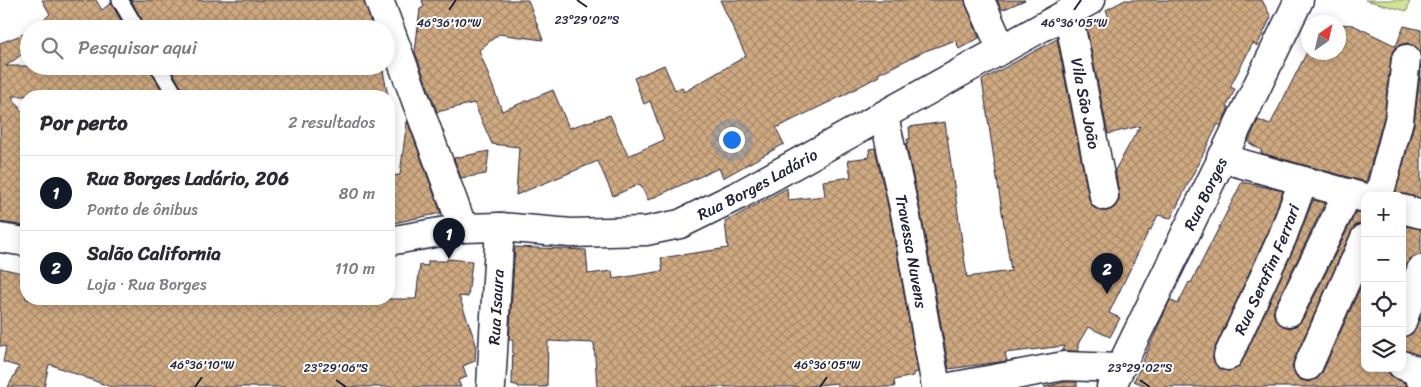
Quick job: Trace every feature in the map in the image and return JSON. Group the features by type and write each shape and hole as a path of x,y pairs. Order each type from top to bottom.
{"street":[{"path":"379,0 386,20"},
{"path":"980,0 1002,48"},
{"name":"Rua Borges","path":"1115,378 1299,0"},
{"name":"Rua Borges Ladário","path":"395,240 463,228 500,227 571,233 646,231 680,224 741,194 1080,6"},
{"name":"Vila São João","path":"1080,6 1104,196"},
{"path":"395,43 463,228"},
{"path":"1380,192 1399,120 1406,59"},
{"name":"Travessa Nuvens","path":"884,116 906,217 936,387"},
{"path":"1221,158 1356,195 1289,312"},
{"name":"Rua Serafim Ferrari","path":"1228,356 1282,238 1303,181"},
{"path":"1406,209 1421,214"},
{"name":"Rua Isaura","path":"491,387 500,227"},
{"path":"0,238 20,241"},
{"path":"1308,366 1361,247"},
{"path":"1406,311 1421,270"},
{"path":"950,387 1064,366 1115,378"},
{"path":"1406,367 1417,371 1421,380"}],"lane":[{"path":"120,0 132,20"},
{"path":"163,75 172,90"}],"green space":[{"path":"1365,0 1410,0 1407,11"}],"building":[{"path":"42,0 96,0 102,10 111,3 121,20 44,20 50,14"},
{"path":"131,0 364,0 370,20 141,20"},
{"path":"422,0 528,0 543,40 499,34 479,50 502,111 553,90 569,128 610,115 628,156 664,140 650,101 644,104 634,78 664,65 675,90 682,87 684,92 746,56 720,0 965,0 979,38 959,49 956,40 925,51 878,74 879,76 844,95 776,128 784,144 723,178 719,168 648,200 640,184 613,196 598,161 516,195 519,147 492,144 474,103 437,112 415,52 420,9 424,7"},
{"path":"997,0 1025,0 1002,10"},
{"path":"1125,0 1262,0 1271,17 1257,46 1253,43 1230,87 1235,89 1221,126 1218,124 1171,218 1158,215 1149,230 1109,313 1120,318 1110,337 1088,327 1078,344 1078,351 1062,351 1064,346 1005,353 1007,361 949,369 921,214 906,144 908,143 907,139 910,139 909,127 945,122 967,277 1011,271 982,80 1057,39 1089,199 1093,207 1099,211 1107,211 1114,208 1119,201 1115,170 1140,126 1108,134 1086,25 1109,18 1106,10"},
{"path":"1346,25 1353,25 1396,46 1404,26 1421,30 1421,57 1416,47 1407,43 1399,45 1393,50 1384,117 1366,182 1261,153 1262,151 1248,142 1258,120 1270,125 1303,60 1346,60"},
{"path":"20,35 20,56 6,66 20,66 20,75 154,75 162,90 20,90 20,96 12,96 20,109 20,225 0,222 0,43"},
{"path":"1421,65 1421,198 1406,194 1406,192 1396,192 1414,124"},
{"path":"174,75 384,75 387,90 182,90"},
{"path":"407,120 441,213 395,223 395,175 400,175"},
{"path":"875,148 891,220 918,372 913,373 913,376 894,380 895,387 837,387 837,383 799,387 597,387 594,343 548,341 547,387 518,387 518,385 512,385 513,340 509,340 515,247 586,250 588,274 612,271 613,279 663,271 661,258 728,248 725,222 787,188 788,200 825,196 823,181 851,177 848,160 870,157 869,149"},
{"path":"489,151 486,174 461,178 454,158"},
{"path":"1242,182 1283,191 1268,232 1214,350 1213,358 1216,365 1222,370 1230,371 1237,368 1242,362 1296,244 1313,200 1325,203 1273,312 1276,320 1283,326 1290,328 1297,325 1303,319 1356,212 1361,213 1361,224 1356,225 1351,232 1292,367 1295,375 1301,380 1309,382 1317,379 1322,373 1361,286 1361,372 1389,372 1390,375 1405,383 1407,387 1148,387 1134,381 1170,300 1178,304 1189,282 1191,283"},
{"path":"1406,226 1421,229 1421,255 1411,258 1406,268"},
{"path":"447,259 472,261 468,297 459,296 476,344 475,361 463,366 467,377 458,380 461,387 111,387 49,364 44,387 8,387 19,367 3,362 6,347 0,346 0,268 20,273 20,305 395,305 395,299 416,299 420,265 428,266 428,261 447,261"},
{"path":"1421,316 1421,356 1406,351 1406,336 1412,334"},
{"path":"1065,382 1077,382 1077,387 1044,387"}],"place":[{"name":"Rua Borges Ladário, 206","path":"449,259"},
{"name":"Salão California","path":"1107,294"}]}
